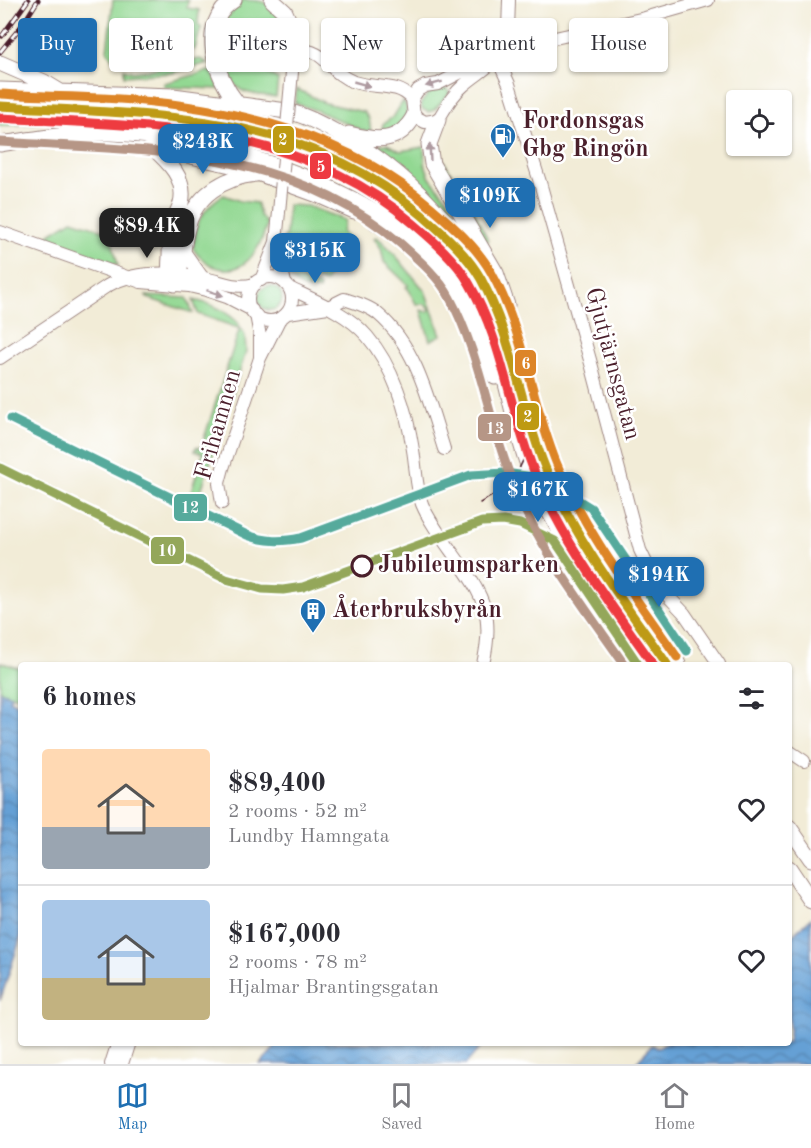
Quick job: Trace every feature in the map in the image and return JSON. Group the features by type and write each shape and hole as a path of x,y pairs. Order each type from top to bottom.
{"main road":[{"path":"234,0 219,15 214,30 214,47 219,75 237,103"},
{"path":"272,0 285,12 288,18"},
{"path":"0,63 45,82 62,93"},
{"path":"0,90 173,96 237,103 302,114 365,149 416,189 448,225 478,268 502,310 513,337 542,435 565,490 614,571 677,662"},
{"path":"329,128 376,140 405,130 414,116"},
{"path":"438,120 429,144 432,164 496,273 511,320 513,337"},
{"path":"0,144 65,135 125,134 169,138 265,161 304,176 378,213 418,238 454,275 480,312 497,350 521,443 542,496 596,585 650,662"},
{"path":"125,134 152,147 262,174 318,195 364,215 413,249 462,302 480,337 508,420 521,443"},
{"path":"152,147 172,166 178,175 181,187 182,200 171,230 174,278"},
{"path":"174,278 189,220 203,198 222,183 235,177 262,174"},
{"path":"792,832 811,860"},
{"path":"792,872 811,901"}],"street":[{"path":"508,18 509,0"},
{"path":"557,38 637,20 689,2 708,0"},
{"path":"309,52 314,52 341,76 371,86 394,88 403,91 412,99"},
{"path":"254,313 249,297 276,242 292,72"},
{"path":"461,72 438,84 425,86 418,90 412,99 414,116 425,122 438,120 452,97 482,72"},
{"name":"Gjutjärnsgatan","path":"504,72 539,179 640,550 661,587 684,613 719,662"},
{"path":"0,232 130,277"},
{"path":"276,242 292,301 284,316"},
{"path":"183,250 203,278"},
{"path":"0,358 107,286 140,274 174,278 203,278 236,287 273,277 328,306 367,336 384,362 398,393 411,432 422,502 431,523 471,581 485,610 488,641 483,662"},
{"path":"174,278 227,297 268,321 328,306 344,299 377,312 394,330 418,370 444,448"},
{"name":"Frihamnen","path":"254,313 260,336 260,358"},
{"name":"Frihamnen","path":"222,503 219,483 260,358 284,316"},
{"path":"792,754 804,761"},
{"path":"111,1064 117,1046"},
{"path":"122,1064 128,1046"}],"green space":[{"path":"113,0 188,0 187,8 199,10 198,24 201,28 194,50 194,18 111,18"},
{"path":"254,0 268,4 279,18 225,18 238,2"},
{"path":"200,59 206,64 194,67 194,60"},
{"path":"124,72 176,72 172,73 124,76"},
{"path":"213,72 220,89 164,87 164,83"},
{"path":"227,72 265,72 278,79 276,97 244,92"},
{"path":"446,87 450,93 434,110 428,112 422,109 421,103 429,93"},
{"path":"297,89 325,103 364,112 369,119 371,132 363,131 295,103"},
{"path":"403,101 407,114 400,126 385,132 382,129 383,124 394,116"},
{"path":"0,116 52,118 52,122 0,126"},
{"path":"387,144 400,151 424,147 425,164 430,178 446,197 485,259 377,149 377,145"},
{"path":"437,150 475,212 488,240 484,243 441,175"},
{"path":"343,153 380,171 412,196 410,199 344,160"},
{"path":"224,195 240,201 257,203 260,215 267,224 254,253 240,266 231,269 221,269 209,264 193,248 195,232 201,217 211,204"},
{"path":"288,205 307,206 345,220 342,232 352,243 350,252 333,270 325,283 285,266 284,238"},
{"path":"72,220 110,232 118,265 47,242 47,236"},
{"path":"377,237 391,250 425,291 441,335 430,341 421,310 428,312 430,309 425,304 416,304 406,287 408,285 384,262 381,248 374,238"},
{"path":"286,271 320,287 319,290 300,286"},
{"path":"270,286 279,289 282,298 279,307 270,310 261,307 258,298 261,289"},
{"path":"146,296 187,298 193,313 147,298"},
{"path":"193,300 212,305 223,311 239,324 238,328 198,314"},
{"path":"240,327 245,336 246,352 200,494 190,495 203,453 195,451 196,447 201,448"},
{"path":"0,662 18,668 18,697 0,691"}],"water":[{"path":"0,691 12,695 9,700 18,704 18,946 0,1001"},
{"path":"811,918 811,1064 635,1064 651,1046 659,1048 662,1046 792,1046 792,935"},
{"path":"276,1046 481,1046 466,1064 260,1064"}],"tram line":[{"name":"6","path":"1,94 133,100 173,104 253,119 292,130 365,162 400,183 432,208 472,246 491,272 512,318 547,438 568,488 611,563 677,657"},
{"name":"2","path":"0,106 168,117 222,125 275,137 326,155 375,181 422,215 462,253 481,279 501,325 536,444 557,493 600,568 666,662"},
{"path":"480,503 509,483 525,457 533,433"}],"railway":[{"path":"2,36 28,0"},
{"path":"0,52 23,24 38,0"}],"transit line":[{"name":"5","path":"0,118 164,129 218,136 270,148 320,166 368,191 414,224 451,259 464,275 481,305 498,352 525,448 545,497 588,571 652,662"},
{"name":"13","path":"0,142 159,152 211,159 261,171 310,188 357,212 401,244 434,276 450,298 469,341 503,456 522,503 547,551 623,662"},
{"name":"12","path":"11,419 247,535 267,540 301,538 471,475 505,473 533,477 560,489 591,508 687,651"},
{"name":"10","path":"0,468 226,579 262,589 283,590 303,587 482,522 503,521 520,524 555,541 637,662"}],"place":[{"name":"Fordonsgas Gbg Ringön","path":"503,159"},
{"name":"Jubileumsparken","path":"362,566"},
{"name":"Återbruksbyrån","path":"313,634"}]}
